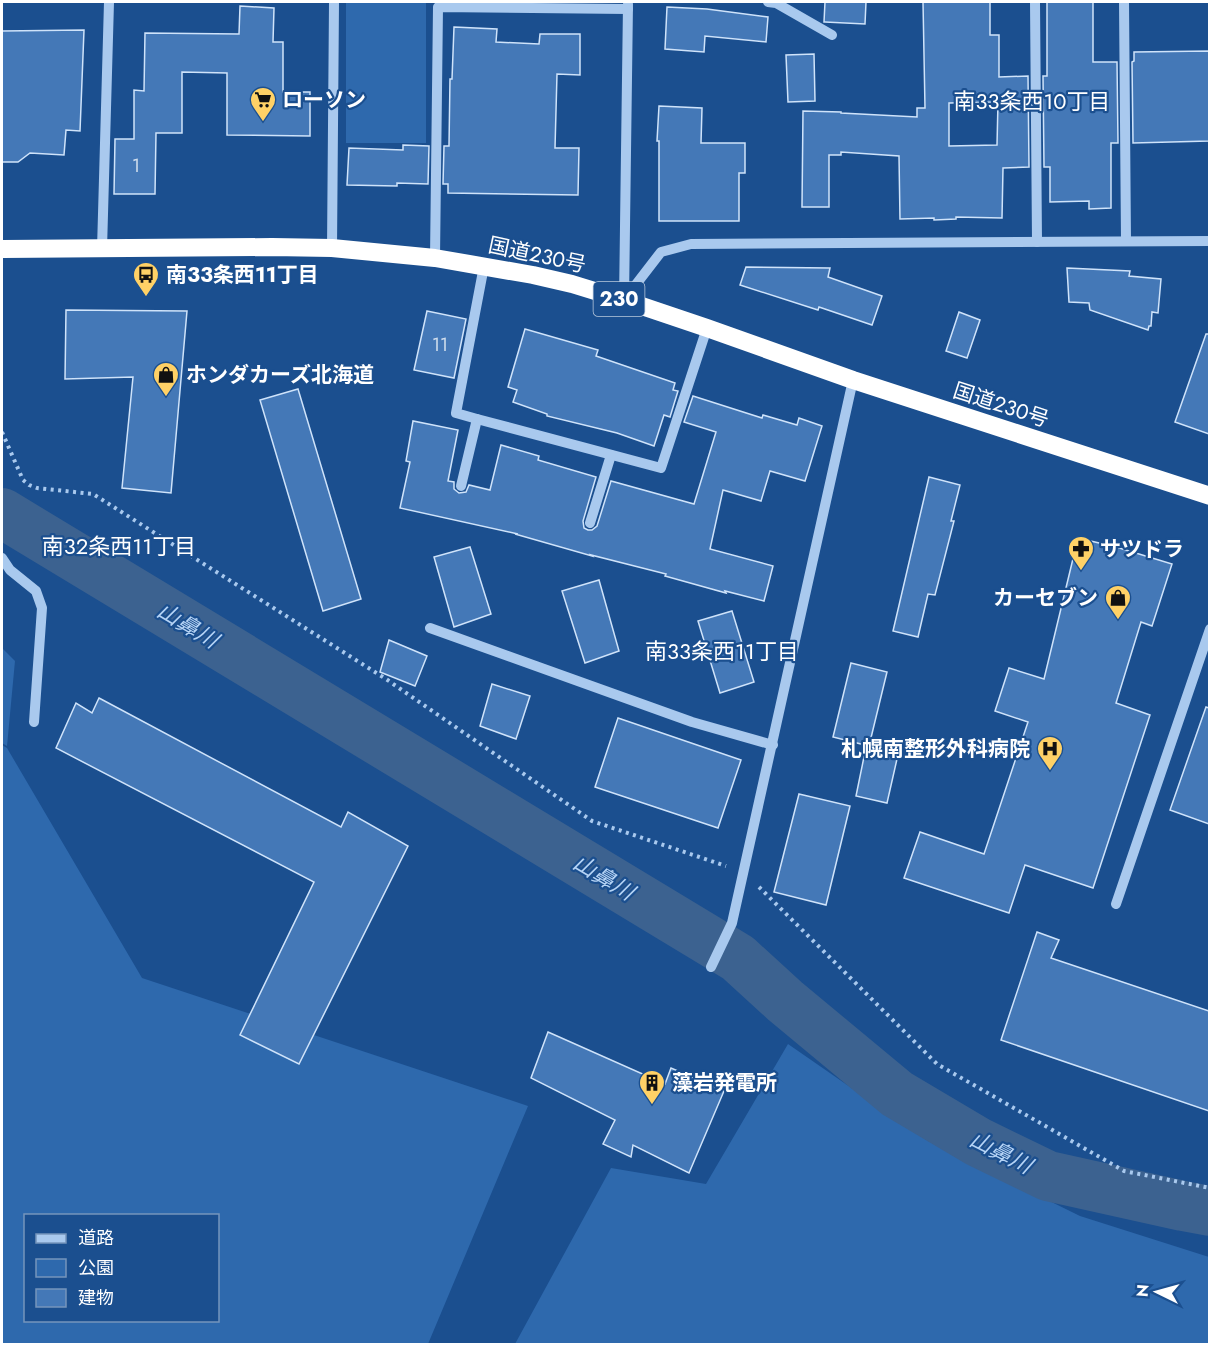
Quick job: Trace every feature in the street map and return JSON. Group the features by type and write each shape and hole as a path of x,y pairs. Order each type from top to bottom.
{"highway":[{"name":"国道230号","path":"2,249 332,248 435,258 533,275 624,300 853,380 1209,496"}],"street":[{"path":"102,249 109,2"},
{"path":"332,248 334,2"},
{"path":"768,2 776,3 832,35"},
{"path":"1035,2 1037,242"},
{"path":"1124,2 1126,241"},
{"path":"435,258 438,7 628,5 624,300"},
{"path":"624,300 661,252 691,244 1209,241"},
{"path":"484,266 456,413 661,468 707,328"},
{"path":"711,967 732,923 853,380"},
{"path":"461,486 477,418"},
{"path":"590,523 611,455"},
{"path":"2,558 10,570 36,591 42,608 34,722"},
{"path":"430,628 692,722 773,745"},
{"path":"1116,904 1209,629"}],"path":[{"path":"2,432 23,480 29,485 37,488 93,494 386,679 592,821 744,872 937,1064 1124,1171 1209,1188"}],"green space":[{"path":"346,2 426,2 426,143 346,143"},
{"path":"2,648 15,661 7,746 2,743"},
{"path":"2,745 7,748 142,978 528,1106 428,1344 2,1344"},
{"path":"788,1044 928,1141 1080,1216 1209,1257 1209,1344 515,1344 611,1168 706,1184"}],"building":[{"path":"825,2 866,2 865,24 824,22"},
{"path":"923,2 990,2 990,35 999,35 999,77 1028,76 1029,167 1003,168 1002,218 900,219 899,156 841,152 841,155 829,155 829,207 802,207 803,111 917,117 917,108 925,108","holes":["998,102 997,145 949,146 949,103"]},
{"path":"1047,2 1093,2 1093,62 1117,62 1118,143 1111,143 1111,208 1089,209 1089,201 1050,202 1050,167 1044,167 1043,76 1047,76"},
{"path":"240,6 274,8 273,42 283,42 283,92 310,92 310,136 227,135 227,73 182,72 182,133 156,133 155,194 114,194 115,139 134,139 134,90 144,91 145,33 239,34"},
{"path":"667,7 707,9 768,17 766,42 705,36 704,52 665,49"},
{"path":"454,27 497,29 496,42 539,44 540,34 580,34 580,75 557,74 555,148 579,148 578,195 448,193 448,184 443,184 444,146 449,146 450,79 452,79"},
{"path":"84,30 80,131 66,130 64,155 30,153 18,162 2,162 2,31"},
{"path":"1209,51 1209,141 1133,143 1132,62 1134,52"},
{"path":"814,54 815,101 788,102 786,55"},
{"path":"659,106 702,108 701,143 745,143 745,173 739,173 739,221 659,221 659,141 657,141"},
{"path":"403,145 429,146 428,184 347,185 349,148 403,150"},
{"path":"746,267 830,268 828,277 882,296 872,325 819,307 818,310 740,285"},
{"path":"1067,268 1130,271 1129,276 1161,279 1158,313 1152,312 1151,326 1148,330 1090,310 1089,303 1069,302"},
{"path":"66,310 187,311 171,493 122,488 133,377 65,379"},
{"path":"427,311 466,319 454,378 414,370"},
{"path":"959,312 980,320 967,358 946,351"},
{"path":"525,329 598,350 596,356 675,383 673,390 678,391 670,417 664,415 654,446 617,433 547,416 547,414 513,402 517,390 508,387"},
{"path":"1206,334 1209,334 1209,434 1175,422"},
{"path":"298,389 361,599 323,611 260,400"},
{"path":"693,396 762,418 763,415 797,425 799,418 822,426 805,481 770,471 761,501 723,490 710,549 773,566 764,601 725,591 726,593 665,576 666,574 515,534 518,534 400,508 410,462 406,461 413,421 458,430 448,481 454,482 454,489 459,493 466,492 469,485 490,490 501,445 539,456 538,460 596,477 583,521 584,528 588,530 597,526 611,481 694,504 716,432 684,422"},
{"path":"929,477 960,485 951,521 954,521 935,595 928,594 918,637 893,631"},
{"path":"1078,538 1172,564 1152,626 1141,622 1116,703 1150,715 1093,888 1025,865 1009,913 904,878 920,832 984,854 1028,722 995,711 1009,668 1044,679"},
{"path":"470,547 491,614 454,627 434,557"},
{"path":"599,580 619,651 585,663 562,591"},
{"path":"732,611 754,682 720,693 698,621"},
{"path":"389,640 427,656 415,686 380,672"},
{"path":"851,663 887,672 869,746 833,737"},
{"path":"492,684 530,696 516,739 480,726"},
{"path":"99,698 341,827 348,812 408,846 299,1064 240,1035 314,882 56,748 76,703 92,713"},
{"path":"1206,707 1209,708 1209,824 1170,810"},
{"path":"618,718 741,760 718,828 595,787"},
{"path":"865,752 897,759 887,803 856,796"},
{"path":"799,794 850,806 826,905 774,892"},
{"path":"1037,932 1059,940 1051,958 1209,1011 1209,1111 1001,1040"},
{"name":"藻岩発電所","path":"548,1032 665,1084 671,1068 724,1091 689,1173 633,1145 631,1157 603,1144 615,1120 531,1078"}],"waterway":[{"name":"山鼻川","path":"2,513 738,958 785,1001 897,1094 978,1142 1048,1176 1210,1211"}],"place":[{"name":"ローソン","path":"263,123"},
{"name":"南33条西11丁目","path":"146,298"},
{"name":"ホンダカーズ北海道","path":"166,398"},
{"name":"サツドラ","path":"1081,572"},
{"name":"カーセブン","path":"1118,621"},
{"name":"札幌南整形外科病院","path":"1050,772"},
{"name":"藻岩発電所","path":"652,1106"}],"district":[{"name":"南33条西10丁目","path":"1032,101"},
{"name":"南32条西11丁目","path":"119,546"},
{"name":"南33条西11丁目","path":"722,651"}]}
